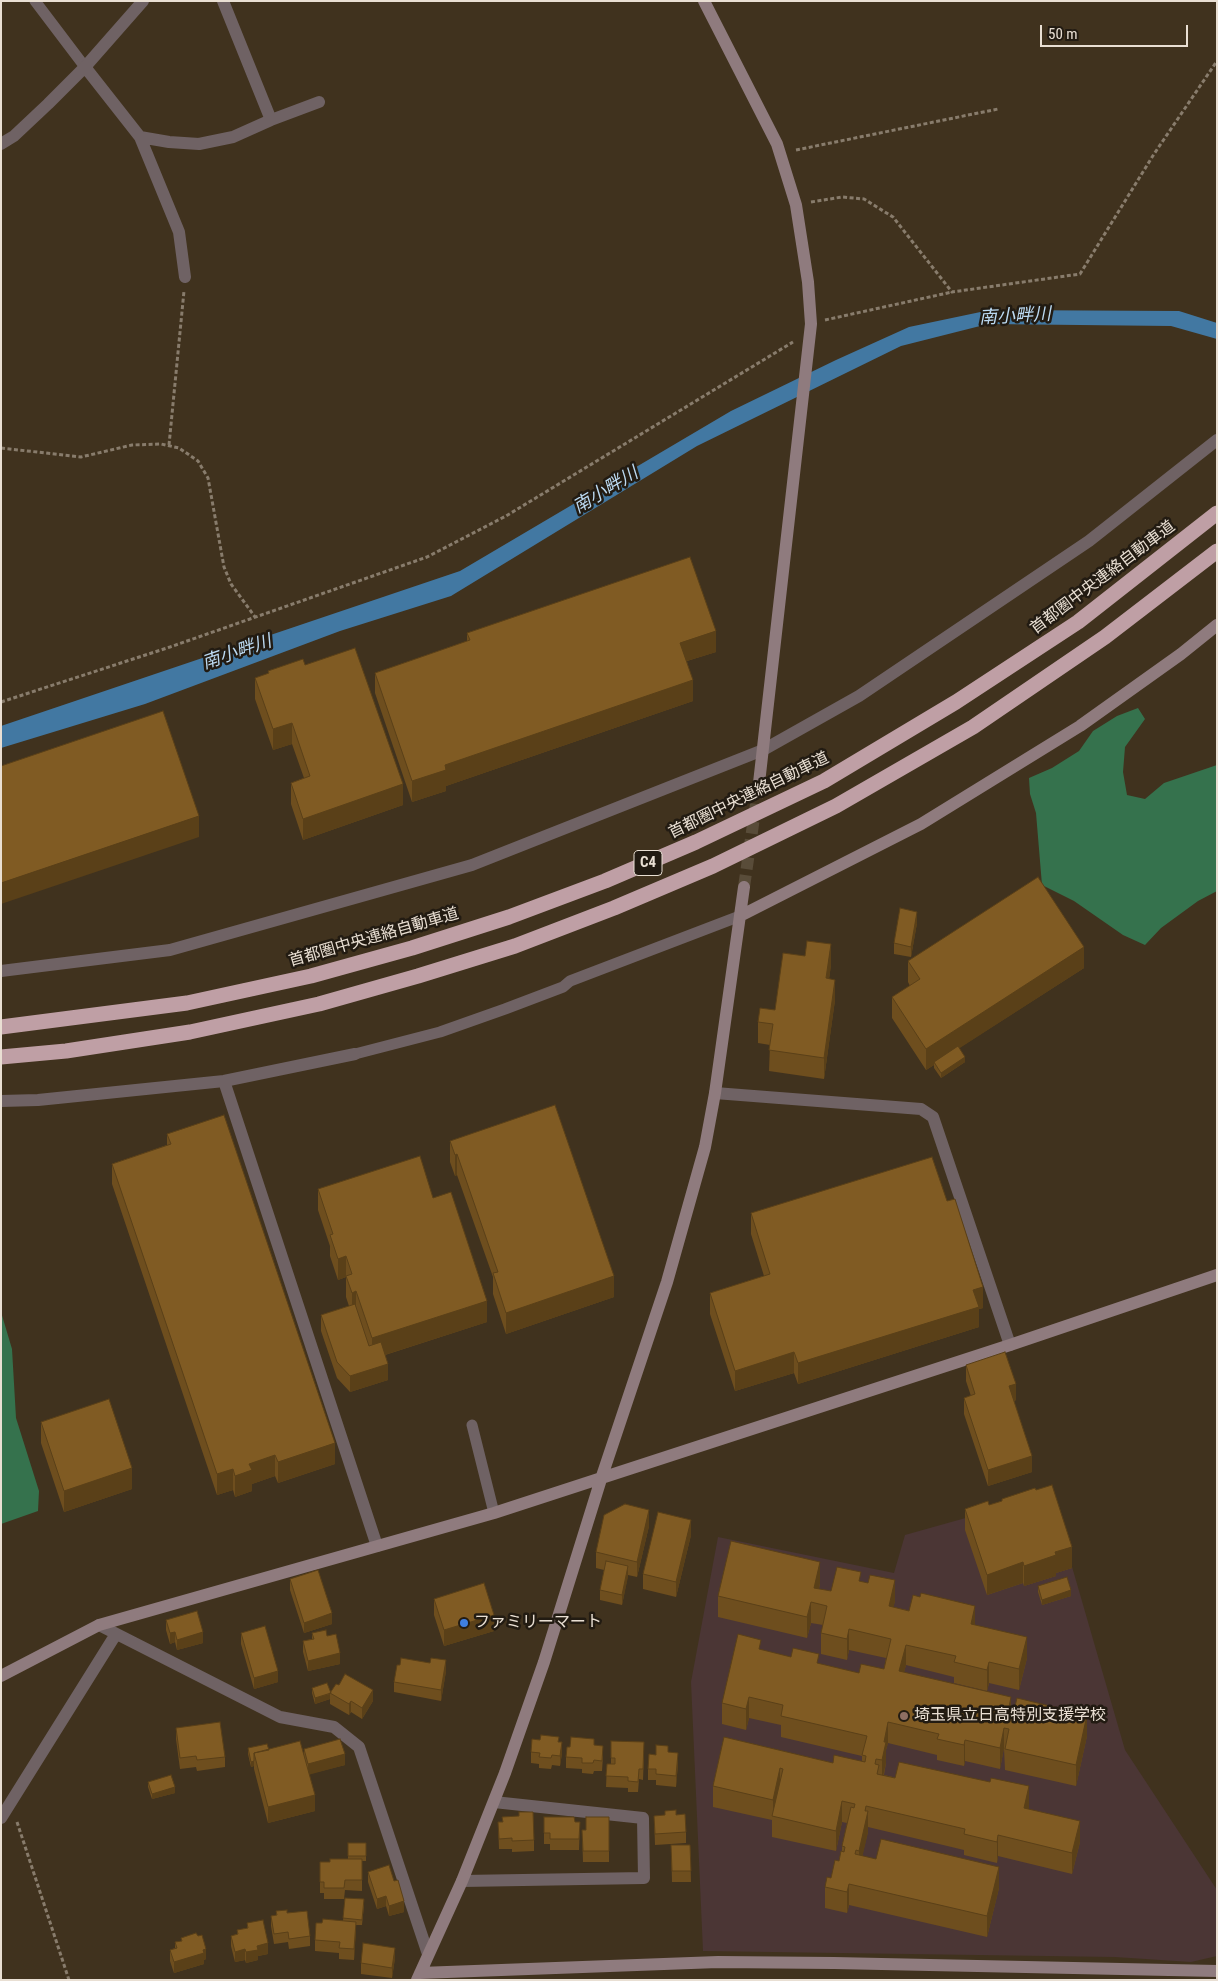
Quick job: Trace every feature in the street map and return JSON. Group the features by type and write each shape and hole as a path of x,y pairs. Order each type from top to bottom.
{"highway":[{"name":"首都圏中央連絡自動車道","path":"1,1027 187,1003 311,976 412,948 509,917 605,881 696,842 824,781 956,702 1078,622 1217,513"},
{"name":"C4","path":"1,1057 66,1051 190,1032 319,1004 514,946 614,908 713,866 836,806 973,726 1105,637 1217,551"}],"street":[{"path":"1,144 14,136 85,67 143,1"},
{"path":"223,1 271,120"},
{"path":"704,1 777,144 796,205 808,282 811,329 758,783"},
{"path":"85,67 140,136 179,232 185,278"},
{"path":"140,136 169,142 199,144 233,137 319,102"},
{"path":"1,971 170,950 472,865 762,750 859,696 1089,541 1217,440"},
{"path":"740,916 921,824 1080,726 1181,654 1217,624"},
{"path":"744,887 715,1093 705,1147 667,1282 602,1476 544,1662 494,1802 462,1881 418,1976 718,1962 1217,1971"},
{"path":"1,1101 48,1099 224,1081 355,1054"},
{"path":"224,1081 377,1546"},
{"path":"715,1093 920,1109 933,1118 1010,1345"},
{"path":"1,1676 99,1625 494,1513 602,1476 1010,1345 1217,1275"},
{"path":"99,1625 280,1717 334,1727 359,1747 428,1954"},
{"path":"1,1818 116,1634"},
{"path":"462,1881 644,1878 643,1818 494,1802"}],"lane":[{"path":"35,1 85,67"},
{"path":"355,1054 440,1032 505,1009 563,987 570,981 740,916"},
{"path":"472,1425 494,1513"}],"path":[{"path":"1,702 427,557 489,526 811,329 952,292 1080,274 1154,154 1217,61"},
{"path":"780,153 998,110"},
{"path":"796,205 842,197 864,200 893,217 952,292"},
{"path":"169,445 185,278"},
{"path":"1,448 81,457 132,445 169,445 179,448 198,462 208,478 224,567 231,584 255,617"},
{"path":"11,1803 69,1980"}],"shaded area":[{"name":"埼玉県立日高特別支援学校","path":"1051,1494 1125,1750 1217,1890 1217,1956 1191,1962 1115,1957 703,1951 691,1682 718,1537 894,1573 905,1535"}],"green space":[{"path":"1138,708 1145,719 1125,747 1123,772 1127,795 1145,799 1164,783 1217,765 1217,891 1198,901 1161,928 1145,945 1123,935 1074,901 1042,885 1036,813 1030,794 1029,778 1052,768 1079,751 1093,731 1117,716"},
{"path":"1,1312 12,1349 16,1418 39,1491 38,1511 1,1524"}],"water":[{"name":"南小畔川","path":"990,310 1179,311 1217,323 1217,339 1171,326 988,324 901,346 697,446 451,596 340,631 145,704 1,748 1,726 460,571 731,411 909,327"}],"building":[{"path":"690,557 716,631 680,643 693,680 445,765 446,770 412,781 375,673 470,640 467,633"},
{"path":"355,648 403,784 303,819 291,783 310,776 292,723 273,729 255,678 269,673 268,671 303,659 305,665"},
{"path":"163,711 199,816 1,883 1,766"},
{"path":"1038,877 1084,947 926,1049 892,997 920,979 908,961"},
{"path":"900,908 917,912 911,947 894,943"},
{"path":"807,941 831,944 826,978 835,980 824,1058 769,1050 773,1024 758,1022 760,1008 775,1010 783,953 805,956"},
{"path":"958,1046 965,1057 941,1073 934,1062"},
{"path":"555,1105 614,1276 506,1313 493,1273 498,1272 457,1154 455,1155 450,1141"},
{"path":"224,1115 335,1443 278,1462 275,1455 249,1464 252,1470 235,1476 233,1469 217,1474 112,1164 171,1144 167,1134"},
{"path":"420,1156 433,1198 451,1192 487,1301 372,1338 356,1291 352,1293 346,1276 352,1274 346,1256 338,1259 330,1235 333,1234 318,1189"},
{"path":"932,1157 947,1201 955,1199 983,1287 973,1290 979,1307 798,1363 794,1352 735,1371 710,1293 770,1274 751,1213"},
{"path":"355,1304 369,1346 381,1342 388,1364 350,1376 337,1362 321,1315"},
{"path":"1005,1352 1016,1384 1009,1386 1032,1456 988,1470 964,1398 975,1394 966,1365"},
{"path":"109,1399 132,1468 64,1491 41,1422"},
{"path":"1052,1485 1072,1547 1055,1552 1056,1555 1024,1566 1023,1562 987,1575 965,1509 988,1501 989,1505 1035,1488 1036,1490"},
{"path":"625,1504 649,1510 637,1562 596,1552 604,1515"},
{"path":"658,1512 691,1520 676,1582 643,1574"},
{"path":"731,1541 820,1562 814,1588 831,1591 837,1567 861,1572 859,1581 868,1583 870,1575 895,1580 889,1606 909,1611 913,1595 920,1597 921,1593 975,1606 971,1624 1027,1637 1019,1669 989,1662 987,1670 954,1662 956,1656 906,1645 899,1671 1011,1697 1007,1717 1012,1719 1017,1698 1087,1715 1076,1765 1005,1749 1009,1729 1004,1728 1000,1748 965,1740 964,1745 937,1739 939,1734 888,1722 882,1760 876,1759 875,1764 879,1765 877,1774 895,1778 899,1762 990,1782 991,1778 1029,1786 1024,1808 1080,1821 1072,1853 998,1835 997,1842 964,1834 965,1829 866,1806 865,1811 868,1811 859,1851 856,1850 855,1854 876,1859 881,1839 999,1867 987,1916 849,1884 847,1892 825,1887 827,1877 831,1878 835,1860 839,1861 841,1851 844,1852 845,1847 842,1846 851,1807 854,1808 855,1804 842,1801 836,1831 772,1816 783,1769 780,1768 773,1800 713,1786 724,1737 833,1763 834,1755 865,1762 866,1756 862,1755 867,1736 781,1716 783,1705 749,1697 746,1709 722,1703 738,1634 761,1640 759,1649 791,1657 793,1648 819,1654 817,1663 859,1673 861,1664 884,1669 891,1639 849,1629 847,1639 821,1633 827,1606 811,1602 807,1617 718,1596"},
{"path":"606,1561 628,1566 622,1595 600,1590"},
{"path":"318,1570 332,1613 304,1623 290,1579"},
{"path":"1067,1577 1071,1590 1042,1600 1038,1586"},
{"path":"484,1583 494,1615 444,1630 434,1599"},
{"path":"197,1611 203,1632 177,1640 175,1632 170,1633 166,1620"},
{"path":"265,1626 278,1671 254,1678 241,1633"},
{"path":"326,1630 327,1636 336,1634 340,1653 308,1661 303,1641 314,1639 312,1633"},
{"path":"401,1658 430,1663 431,1658 446,1660 441,1690 394,1682 397,1665 400,1665"},
{"path":"345,1674 373,1690 362,1708 351,1701 349,1704 330,1693 336,1684 339,1685"},
{"path":"327,1683 331,1693 315,1698 312,1688"},
{"path":"220,1722 225,1757 197,1760 196,1756 180,1758 176,1728"},
{"path":"541,1735 559,1737 558,1742 562,1742 560,1756 552,1755 551,1758 539,1757 540,1753 531,1752 532,1739 540,1740"},
{"path":"571,1737 594,1739 594,1745 603,1746 602,1761 594,1760 593,1763 582,1763 582,1758 566,1757"},
{"path":"340,1739 345,1754 308,1764 304,1749"},
{"path":"300,1741 315,1795 268,1807 254,1753"},
{"path":"611,1741 644,1742 643,1769 639,1769 638,1782 628,1781 628,1777 606,1776 607,1764 615,1764 615,1758 611,1758"},
{"path":"267,1744 269,1750 254,1753 254,1761 251,1762 248,1748"},
{"path":"656,1745 668,1746 668,1752 678,1753 676,1776 656,1774 656,1769 648,1769 649,1754 656,1755"},
{"path":"171,1775 175,1787 152,1794 148,1782"},
{"path":"676,1810 676,1815 685,1814 686,1832 655,1834 654,1816 665,1815 665,1811"},
{"path":"519,1812 533,1812 534,1840 512,1841 512,1838 499,1839 498,1822 503,1822 502,1817 519,1816"},
{"path":"544,1817 574,1817 575,1822 580,1822 579,1839 550,1839 550,1833 544,1833"},
{"path":"586,1817 609,1817 609,1851 583,1851 582,1830 586,1830"},
{"path":"348,1843 366,1843 366,1856 348,1856"},
{"path":"671,1845 690,1845 691,1871 672,1871"},
{"path":"330,1859 362,1859 362,1880 345,1880 344,1888 324,1888 324,1882 320,1882 320,1862 330,1862"},
{"path":"389,1865 394,1881 398,1880 404,1901 389,1906 386,1896 377,1899 368,1872"},
{"path":"345,1898 364,1899 362,1920 343,1918"},
{"path":"287,1910 287,1913 307,1911 310,1936 289,1939 288,1932 274,1934 271,1916 277,1915 276,1911"},
{"path":"323,1919 356,1922 354,1949 339,1948 340,1942 315,1940 316,1923 322,1923"},
{"path":"263,1920 268,1943 257,1946 258,1950 246,1952 245,1949 235,1952 231,1936 238,1934 237,1930 248,1928 247,1923"},
{"path":"196,1933 198,1936 202,1935 206,1949 203,1950 204,1953 174,1962 170,1950 177,1948 175,1942 182,1941 181,1938"},
{"path":"363,1943 395,1948 392,1968 361,1963"}],"tunnel":[{"path":"744,887 759,783"}],"place":[{"name":"ファミリーマート","path":"464,1623"},
{"name":"埼玉県立日高特別支援学校","path":"904,1716"}]}
